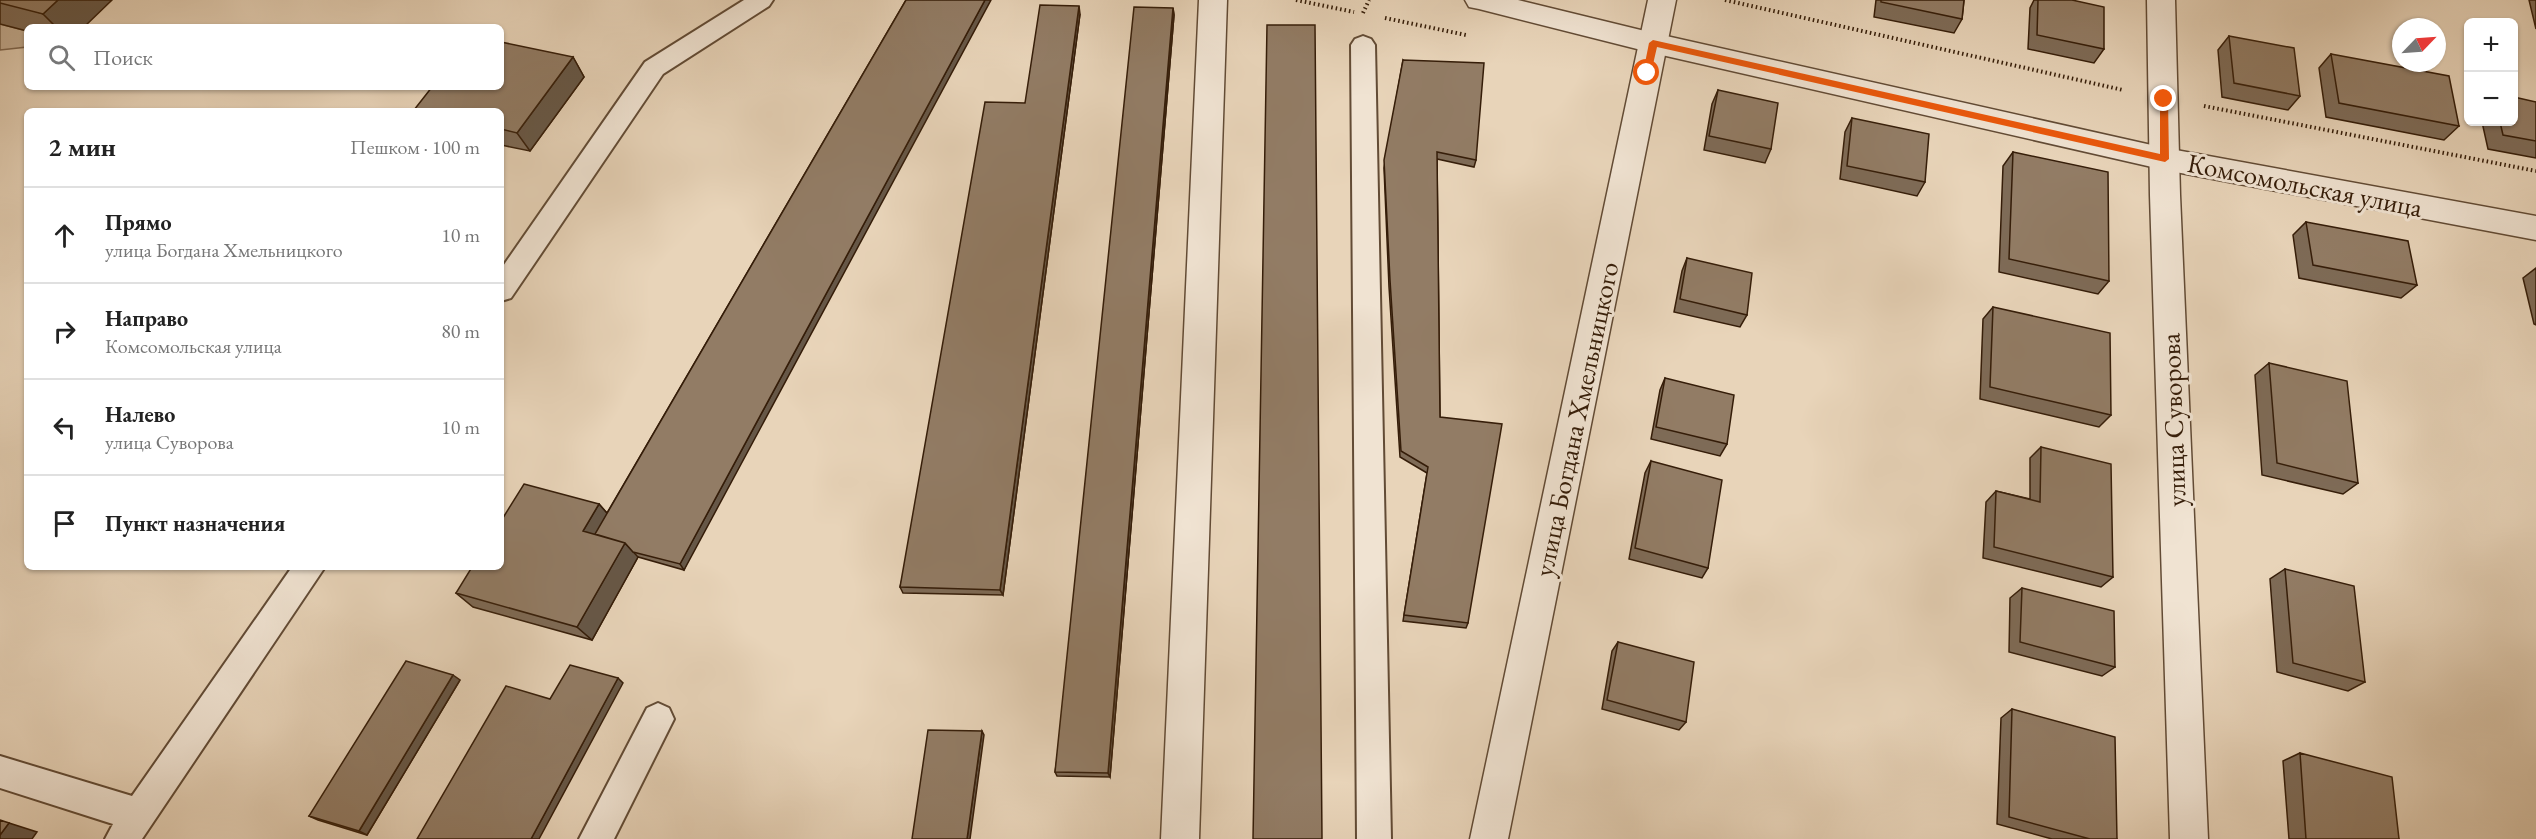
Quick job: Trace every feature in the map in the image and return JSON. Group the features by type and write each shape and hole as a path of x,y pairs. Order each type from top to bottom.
{"street":[{"path":"1180,839 1213,0"},
{"name":"Комсомольская улица","path":"1479,0 1653,43 2165,159 2536,228"},
{"name":"улица Богдана Хмельницкого","path":"1490,839 1662,0"},
{"name":"улица Суворова","path":"2162,0 2165,159 2189,839"}],"lane":[{"path":"504,286 654,69 761,0"},
{"path":"1363,45 1374,839"},
{"path":"0,772 130,827 308,570"},
{"path":"596,839 658,719"},
{"path":"1373,790 1392,839"}],"path":[{"path":"1363,14 1369,0"}],"shaded area":[{"path":"0,24 24,30 24,47 0,50"}],"building":[{"path":"0,0 58,0 43,14 0,3"},
{"path":"906,0 985,0 680,564 633,552 625,543 595,534"},
{"path":"1881,0 1964,0 1962,19 1881,2"},
{"path":"2038,0 2072,0 2104,7 2104,49 2037,35"},
{"path":"1040,5 1079,6 1000,590 900,587 985,102 1025,103"},
{"path":"1134,7 1173,8 1108,773 1055,772"},
{"path":"1267,25 1315,25 1322,839 1253,839"},
{"path":"2229,36 2294,48 2300,96 2234,83"},
{"path":"504,43 573,57 517,133 504,130 504,108 416,108 430,90 504,90"},
{"path":"2331,54 2392,65 2392,72 2428,72 2449,76 2459,126 2339,103"},
{"path":"1403,60 1484,63 1476,160 1437,152 1440,417 1502,424 1468,623 1404,615 1428,467 1401,451 1390,280 1384,160"},
{"path":"1718,90 1778,103 1771,149 1709,136"},
{"path":"2518,98 2536,102 2536,141 2503,135 2501,126 2518,126"},
{"path":"1852,118 1929,134 1925,182 1847,166"},
{"path":"2013,152 2108,172 2109,281 2009,259"},
{"path":"2306,222 2408,241 2417,285 2313,265"},
{"path":"1687,258 1752,273 1747,315 1680,299"},
{"path":"1993,307 2110,333 2111,415 1990,387"},
{"path":"2269,363 2347,381 2358,483 2277,463"},
{"path":"1665,378 1734,395 1727,444 1656,427"},
{"path":"2041,447 2111,464 2113,577 1994,547 1996,491 2040,502"},
{"path":"1651,461 1722,480 1708,568 1635,548"},
{"path":"524,484 599,504 583,531 625,543 577,627 456,593 470,570 504,570 504,516"},
{"path":"2285,569 2354,586 2365,682 2293,663"},
{"path":"2022,588 2114,611 2115,667 2020,642"},
{"path":"1618,642 1694,662 1686,722 1607,700"},
{"path":"406,661 453,675 359,831 309,816"},
{"path":"570,665 618,678 531,839 417,839 506,686 550,699"},
{"path":"2012,709 2115,737 2117,839 2090,839 2009,817"},
{"path":"928,730 982,731 967,839 912,839"},
{"path":"2300,753 2392,777 2399,839 2306,839"},
{"path":"0,820 9,823 0,835"}],"route":[{"path":"1647,73 1653,43 2165,159 2164,99"}]}
